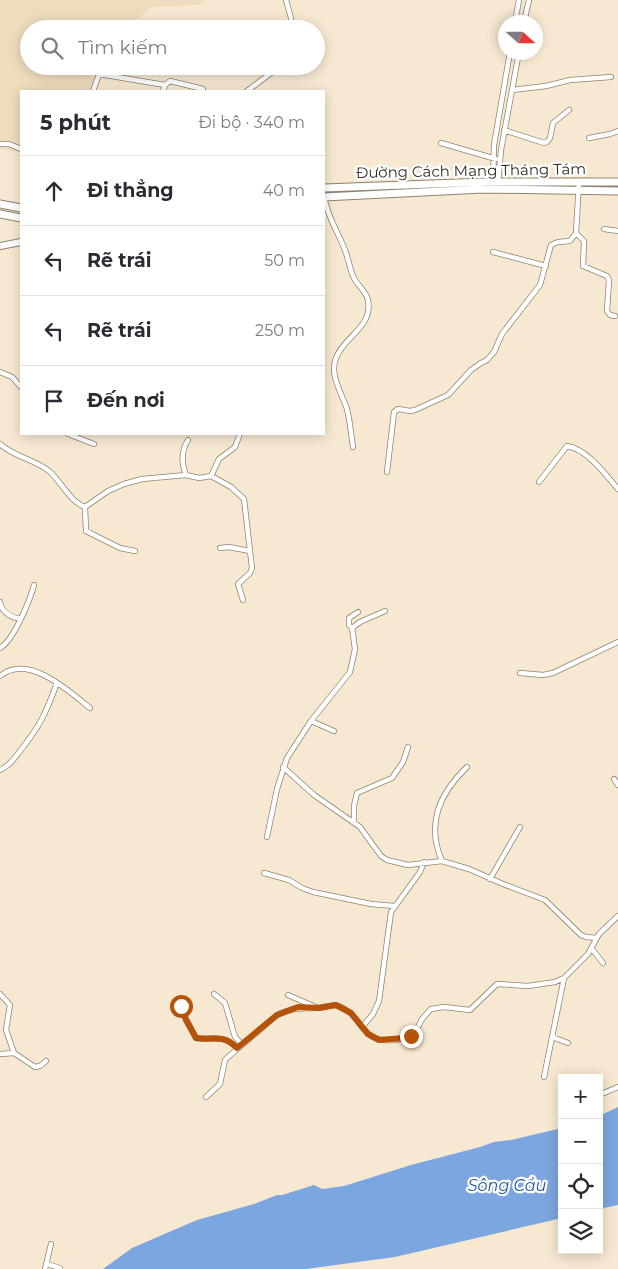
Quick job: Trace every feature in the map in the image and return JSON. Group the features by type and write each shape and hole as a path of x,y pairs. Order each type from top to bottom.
{"main road":[{"name":"Đường Cách Mạng Tháng Tám","path":"325,197 387,195 496,186 618,182"},
{"name":"Đường Cách Mạng Tháng Tám","path":"325,188 387,185 496,186 578,191 618,191"},
{"path":"387,185 387,195"},
{"path":"0,204 20,208"},
{"path":"0,214 20,218"},
{"path":"0,246 20,242"}],"street":[{"path":"286,0 291,20"},
{"path":"516,15 519,0"},
{"path":"525,15 528,0"},
{"path":"496,186 494,157 509,60"},
{"path":"496,186 504,130 518,60"},
{"path":"93,90 99,75"},
{"path":"105,75 164,85 170,82 203,89"},
{"path":"249,90 268,75"},
{"path":"512,90 546,86 570,80 611,77"},
{"path":"163,90 164,85"},
{"path":"504,130 547,142 553,123 569,110"},
{"path":"589,138 618,131"},
{"path":"441,143 500,160"},
{"path":"0,144 9,144 20,149"},
{"path":"387,472 394,412 398,409 415,410 448,395 471,370 487,360 494,352 502,334 540,285 551,245 558,242 570,242 576,233 579,182"},
{"path":"325,204 326,210 346,252 354,279 364,290 368,299 366,321 338,352 334,369 338,389 347,410 352,447"},
{"path":"604,229 618,231"},
{"path":"576,233 584,241 583,266 607,276 609,280 607,311 610,315 615,316"},
{"path":"493,252 546,266"},
{"path":"0,372 12,377 20,387"},
{"path":"74,435 94,444"},
{"path":"211,476 219,459 235,448 240,435"},
{"path":"186,475 182,456 188,440"},
{"path":"0,444 10,451 46,468 75,500 86,507"},
{"path":"538,482 567,446 579,451 594,462 618,489"},
{"path":"86,507 108,490 142,479 186,475 198,478 211,476 231,487 244,499 250,551 252,571 238,584 243,600"},
{"path":"86,507 86,531 120,548 135,551"},
{"path":"220,548 229,547 250,551"},
{"path":"0,648 7,642 20,619 34,585"},
{"path":"0,602 3,611 10,616 20,619"},
{"path":"352,628 360,622 385,611"},
{"path":"267,837 283,767 287,758 310,721 350,672 355,649 349,618 358,612"},
{"path":"520,673 543,675 553,673 618,642"},
{"path":"0,676 7,671 18,668 34,672 57,682 90,708"},
{"path":"0,770 9,764 35,732 44,718 57,682"},
{"path":"310,721 334,731"},
{"path":"354,822 354,806 357,794 392,778 403,762 408,747"},
{"path":"283,767 314,795 363,830 381,856 387,860 408,865 442,861 470,869 490,879 542,898 581,935 597,938"},
{"path":"442,861 436,839 436,817 439,805 444,793 456,777 467,767"},
{"path":"614,779 618,785"},
{"path":"490,879 520,826"},
{"path":"362,1027 373,1014 379,1001 391,912 420,872 424,862"},
{"path":"264,873 295,883 308,890 371,904 394,906"},
{"path":"206,1097 220,1084 225,1060 277,1015 298,1007 342,1006 351,1013 368,1034 379,1040 405,1038 414,1035 422,1019 430,1009 444,1007 470,1010 497,984 528,986 555,982 564,978 592,949 606,926 617,918"},
{"path":"592,949 604,963"},
{"path":"544,1077 564,978"},
{"path":"0,994 10,1005 6,1030 14,1053 35,1067 46,1062"},
{"path":"214,994 224,1003 235,1038 242,1044"},
{"path":"288,995 319,1008"},
{"path":"180,1000 182,1011 196,1038 222,1038 231,1042 237,1048"},
{"path":"552,1037 568,1043"},
{"path":"0,1054 14,1053"},
{"path":"603,1093 618,1087"},
{"path":"51,1244 46,1266 60,1268"}],"shaded area":[{"path":"0,0 204,0 199,5 152,7 136,20 20,20 20,75 98,75 90,90 20,90 20,152 0,149"}],"water":[{"path":"618,1107 618,1205 603,1208 603,1119 603,1114"},
{"name":"Sông Cầu","path":"558,1129 558,1219 395,1257 306,1269 103,1269 132,1248 197,1220 314,1185 322,1189 344,1186 494,1142"}],"route":[{"path":"181,1006 196,1038 222,1038 228,1040 237,1048 277,1015 298,1007 342,1006 351,1013 368,1034 379,1040 411,1036"}]}
